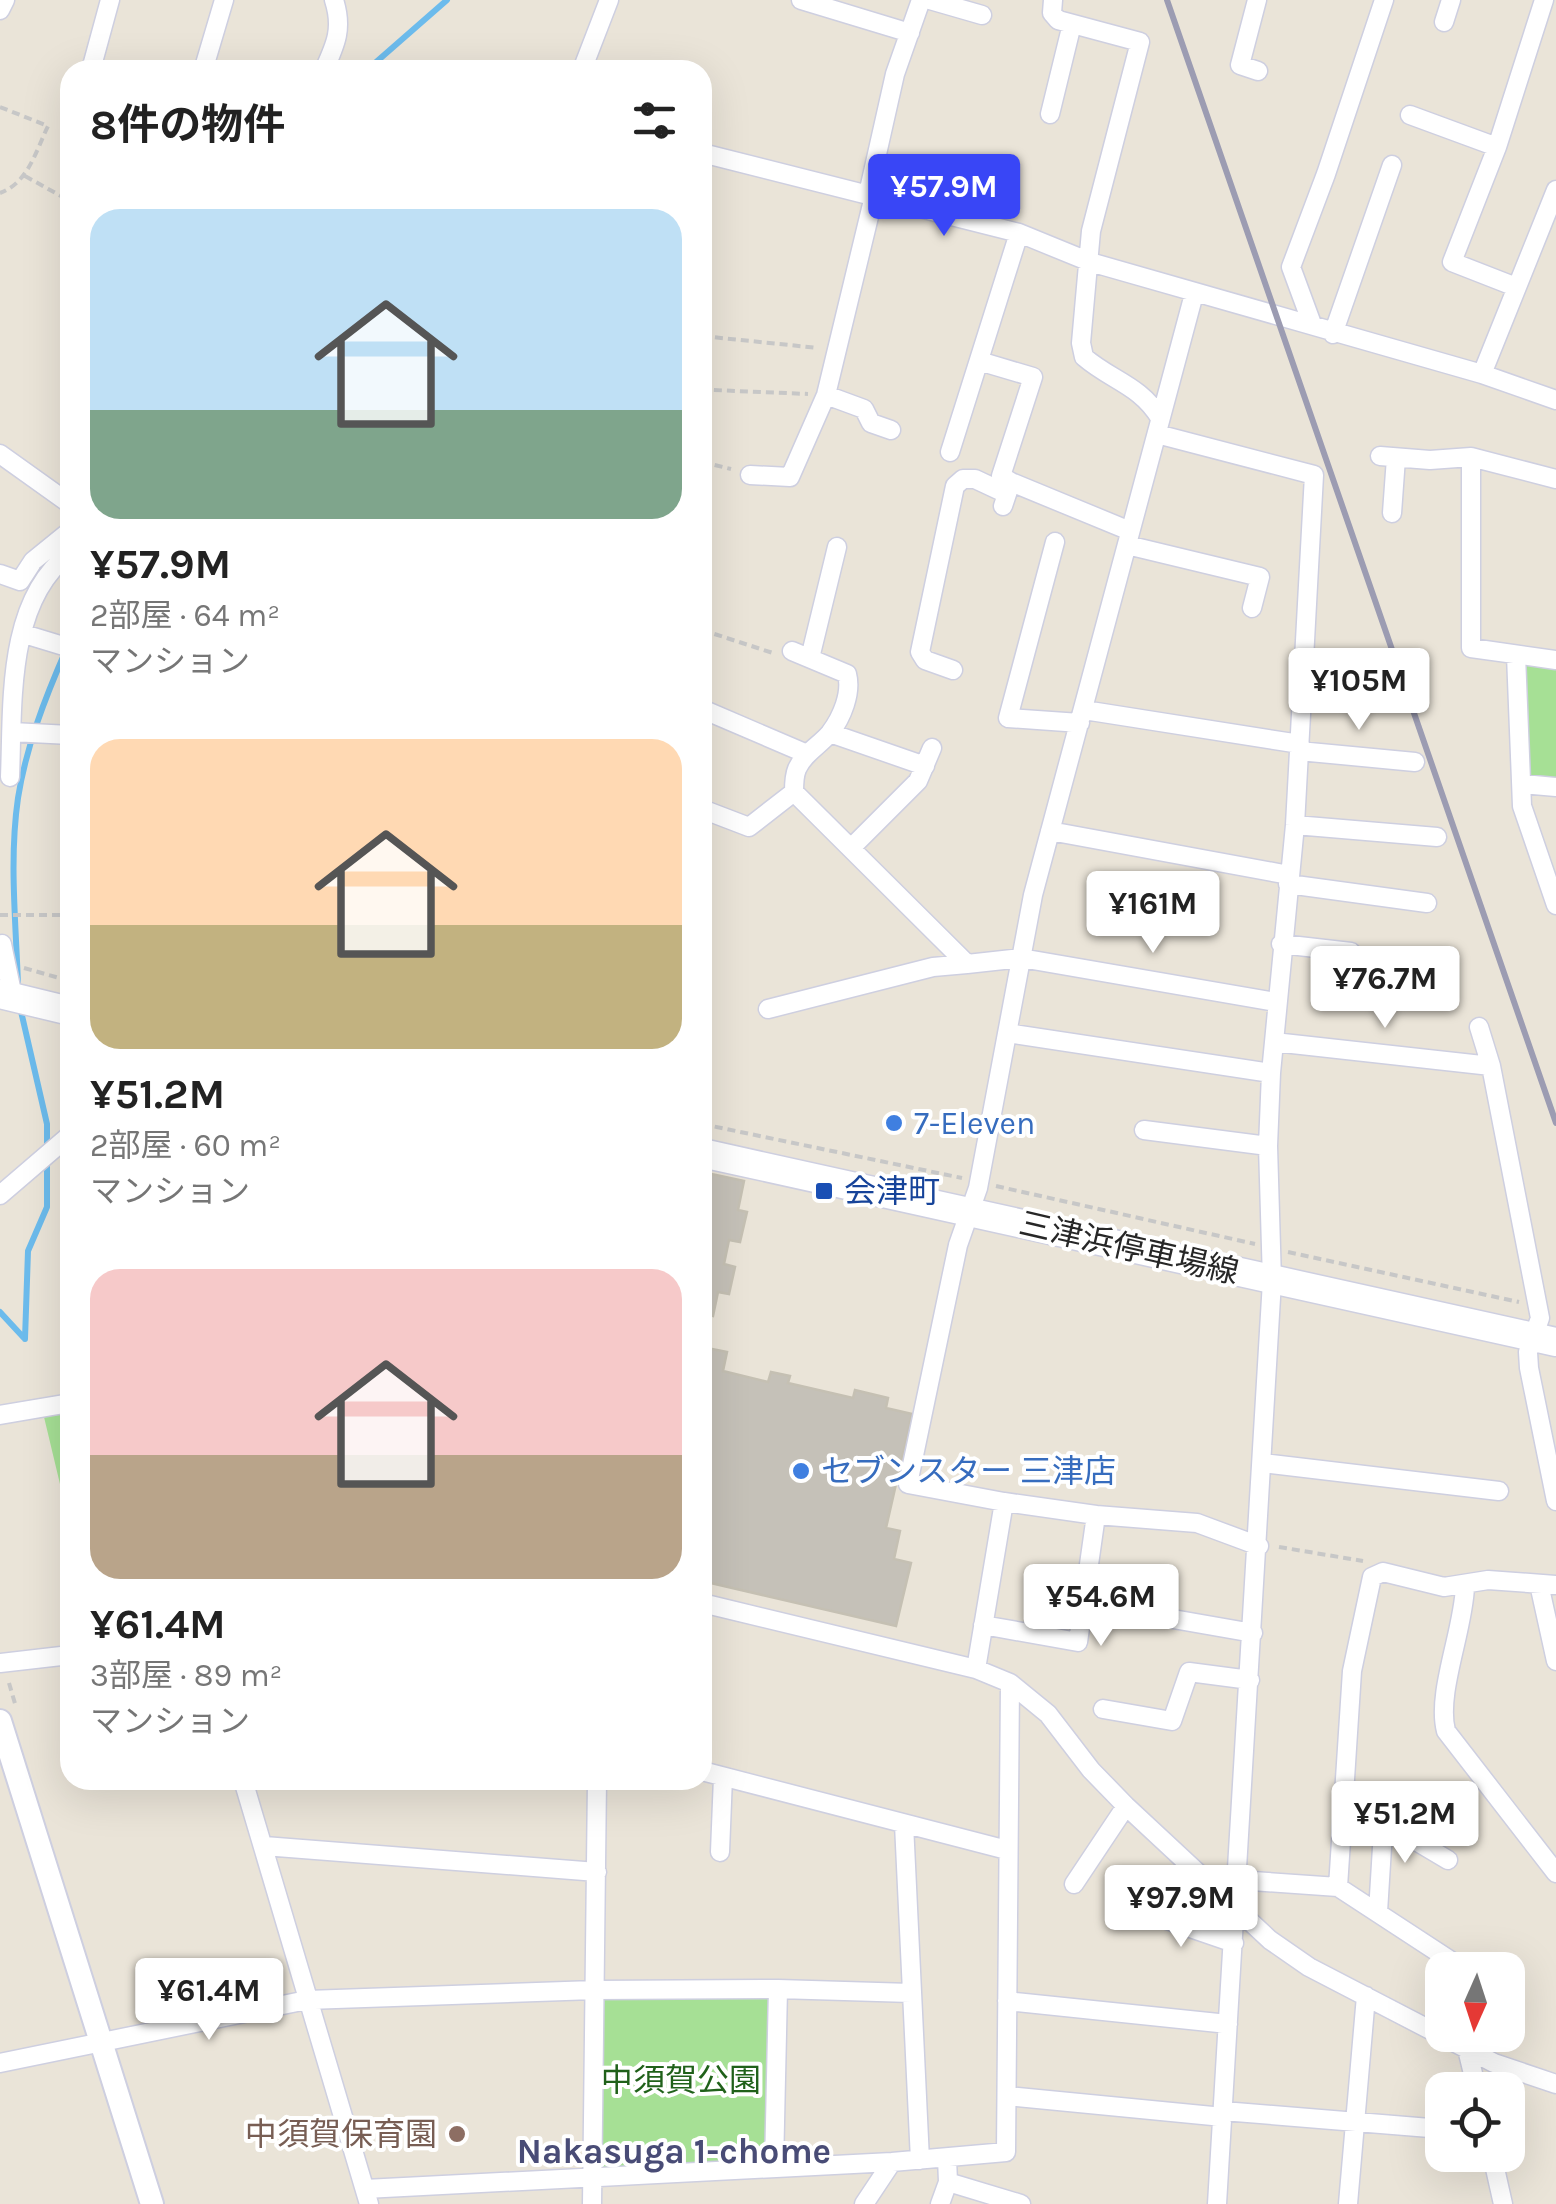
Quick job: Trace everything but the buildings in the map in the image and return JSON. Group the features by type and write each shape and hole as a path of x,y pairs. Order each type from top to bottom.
{"main road":[{"path":"15,997 60,1008"},
{"name":"三津浜停車場線","path":"712,1154 1545,1340"}],"street":[{"path":"0,10 6,0"},
{"path":"94,60 110,0"},
{"path":"207,60 224,0"},
{"path":"329,60 339,38 340,18 334,0"},
{"path":"586,60 609,0"},
{"path":"801,0 910,33"},
{"path":"750,475 790,477 824,395 837,351 895,74 921,0"},
{"path":"930,0 982,16"},
{"path":"1053,0 1052,13 1058,20 1140,42 1091,231 1081,342 1084,357 1149,400 1159,426"},
{"path":"1257,0 1240,65 1258,71"},
{"path":"1312,324 1291,267 1384,0"},
{"path":"1444,22 1451,0"},
{"path":"1516,287 1452,262 1497,147 1544,0"},
{"path":"1050,114 1072,24"},
{"path":"1410,114 1497,147"},
{"path":"712,155 1019,233 1090,262 1482,374 1556,400"},
{"path":"1333,334 1392,165"},
{"path":"1482,374 1556,190"},
{"path":"950,452 1019,233"},
{"path":"1194,294 1050,831 1021,958 979,1182 958,1246 908,1484 1096,1515 1197,1523 1259,1546"},
{"path":"979,361 1034,377 1001,476 1007,494"},
{"path":"824,395 864,408 871,423 891,430"},
{"path":"1159,426 1314,476 1295,825 1271,1073 1268,1146 1272,1281 1217,2204"},
{"path":"0,454 60,497"},
{"path":"1392,513 1388,457 1471,458 1556,479"},
{"path":"1471,458 1471,648 1556,660"},
{"path":"953,670 925,660 920,652 955,486 963,478 975,479 1129,538 1260,576 1252,608"},
{"path":"0,574 20,582 32,561 60,539"},
{"path":"1055,542 1008,718 1082,716 1415,762"},
{"path":"813,561 834,556 801,654 847,674 850,685 848,699 830,733 807,754 795,772 794,792 968,964"},
{"path":"10,777 14,692 31,602 44,576 60,562"},
{"path":"24,634 60,645"},
{"path":"1516,655 1522,806 1556,905"},
{"path":"1305,673 1372,678"},
{"path":"712,713 807,754"},
{"path":"12,732 60,734"},
{"path":"830,733 925,766"},
{"path":"851,848 918,781 932,748"},
{"path":"1523,784 1556,787"},
{"path":"712,813 749,827 794,792"},
{"path":"1295,825 1436,838"},
{"path":"1050,831 1428,904"},
{"path":"2,944 15,997"},
{"path":"1281,944 1351,952"},
{"path":"768,1009 933,967 1021,958 1276,1002"},
{"path":"1479,1027 1492,1066 1545,1340 1528,1352 1529,1368 1556,1500"},
{"path":"1007,1033 1271,1073"},
{"path":"1274,1042 1492,1066"},
{"path":"1144,1130 1268,1146"},
{"path":"4,1184 60,1142"},
{"path":"0,1415 60,1405"},
{"path":"1263,1462 1499,1491"},
{"path":"976,1669 1004,1502"},
{"path":"984,1625 1078,1642 1096,1515"},
{"path":"1338,1886 1352,1672 1372,1577 1376,1573 1431,1585 1465,1586 1488,1580 1548,1584 1556,1661"},
{"path":"1465,1586 1462,1625 1444,1700 1446,1730 1556,1872"},
{"path":"712,1605 976,1669 1010,1683 1048,1714 1091,1770 1126,1806 1270,1940 1309,1967 1425,2027"},
{"path":"1173,1619 1253,1633"},
{"path":"0,1663 60,1656"},
{"path":"1103,1710 1172,1721 1189,1672 1250,1680"},
{"path":"246,1790 367,2196 593,2176 892,2162 1006,2152 1010,1683"},
{"path":"0,1721 152,2204"},
{"path":"712,1774 1007,1850"},
{"path":"720,1852 724,1777"},
{"path":"592,2204 597,1790"},
{"path":"1074,1884 1126,1806"},
{"path":"1378,1912 1384,1818 1448,1860"},
{"path":"904,1824 920,2160"},
{"path":"264,1846 597,1872"},
{"path":"1238,1880 1338,1886 1437,1952"},
{"path":"1144,1912 1234,1943"},
{"path":"774,2167 778,1989"},
{"path":"0,2063 307,2000 594,1990 911,1993"},
{"path":"1348,2204 1366,1996"},
{"path":"1007,2001 1228,2024"},
{"path":"1473,2052 1494,2063 1551,2079"},
{"path":"1006,2096 1425,2128"},
{"path":"940,2204 948,2182 947,2158"},
{"path":"864,2204 892,2162"},
{"path":"1496,2172 1504,2204"},
{"path":"948,2182 1021,2204"}],"path":[{"path":"0,106 48,126 25,176 17,186 0,193"},
{"path":"25,176 60,195"},
{"path":"712,337 837,351"},
{"path":"712,390 824,395"},
{"path":"712,465 750,475"},
{"path":"712,633 775,654 801,654"},
{"path":"0,915 60,914"},
{"path":"6,963 60,978"},
{"path":"712,1126 1537,1306"},
{"path":"1259,1546 1372,1563 1376,1573"}],"green space":[{"path":"1522,662 1556,666 1556,783 1528,781"},
{"path":"60,1415 60,1484 44,1417"},
{"name":"中須賀公園","path":"600,1995 771,1996 770,2160 593,2168"}],"waterway":[{"path":"378,60 447,0"},
{"path":"18,985 14,868 18,798 37,723 60,664"},
{"path":"20,1007 47,1124 47,1207 28,1251 25,1339"},
{"path":"0,1312 24,1338"}],"railway":[{"path":"1167,0 1556,1123"}],"place":[{"name":"7-Eleven","path":"894,1123"},
{"name":"会津町","path":"824,1191"},
{"name":"セブンスター 三津店","path":"801,1471"},
{"name":"中須賀保育園","path":"457,2134"}],"district":[{"name":"Nakasuga 1-chome","path":"674,2151"}]}
